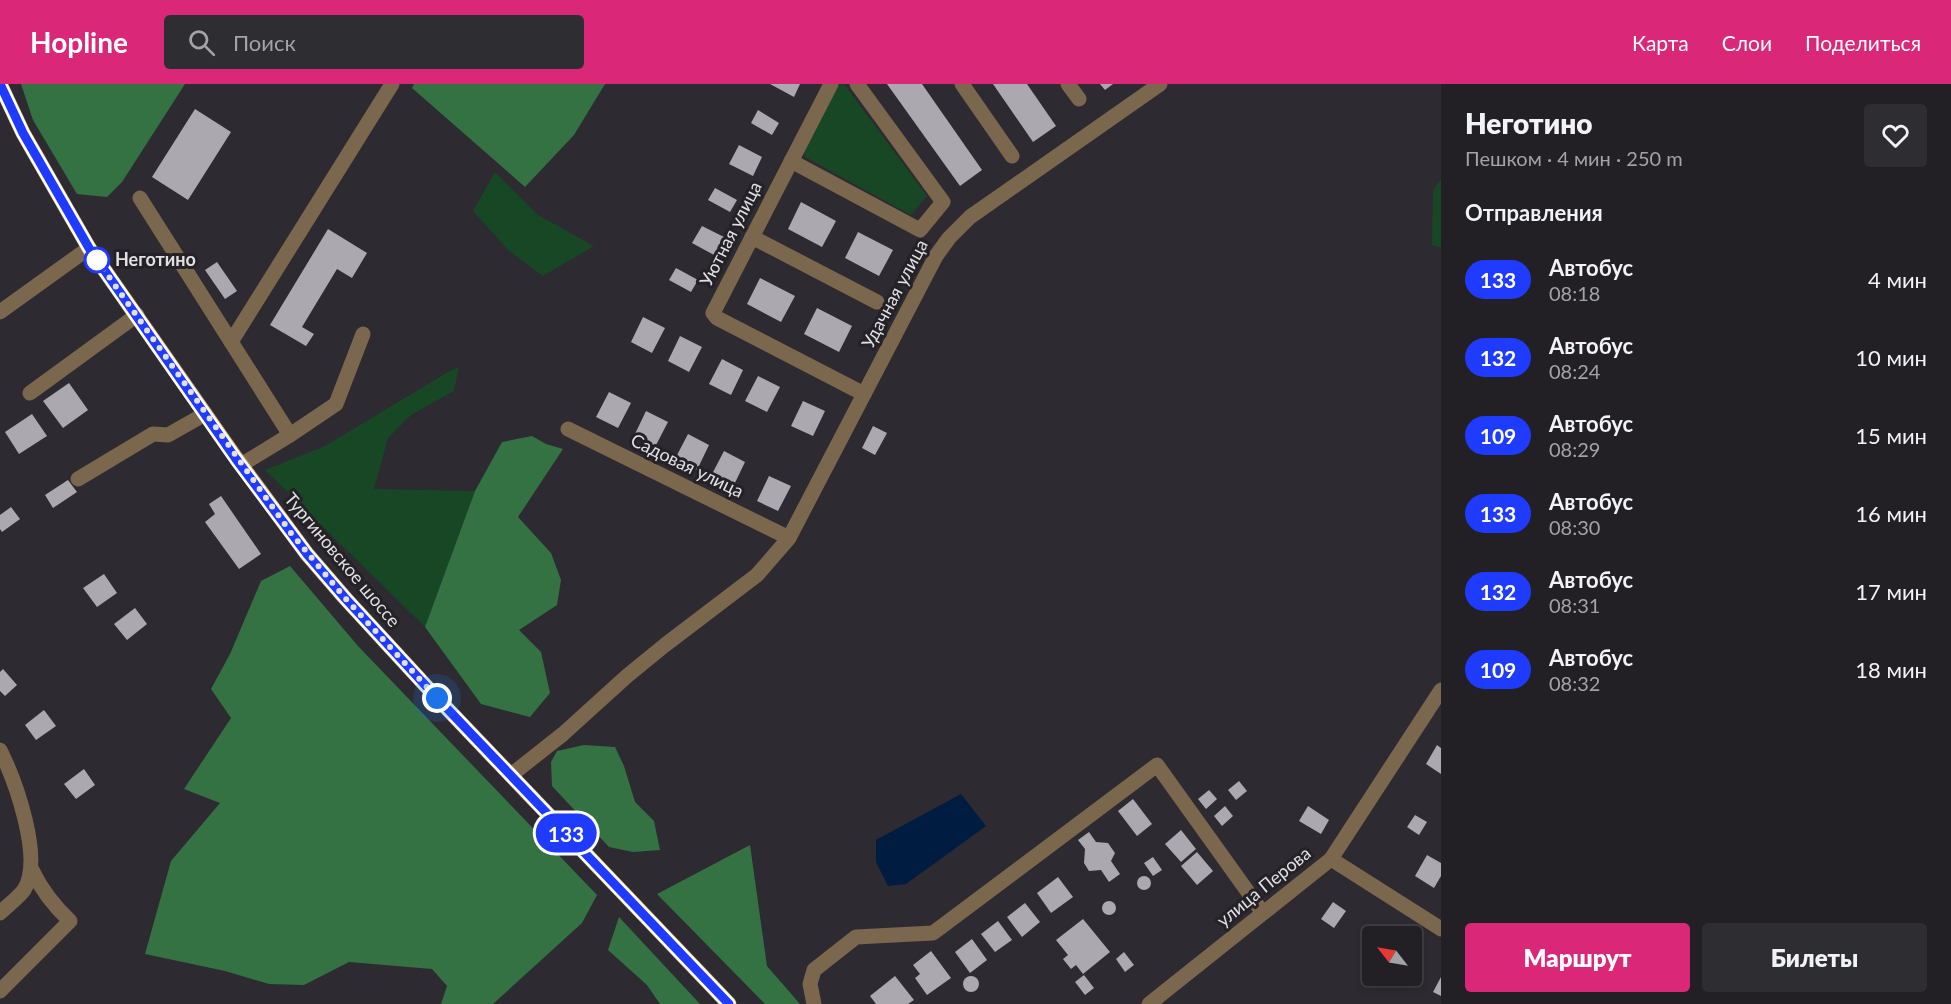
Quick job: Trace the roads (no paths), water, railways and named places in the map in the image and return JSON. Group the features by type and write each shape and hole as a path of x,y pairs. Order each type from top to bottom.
{"main road":[{"name":"Тургиновское шоссе","path":"0,84 23,133 89,248 241,465 325,576 729,1004"}],"street":[{"path":"231,342 392,84"},
{"name":"Уютная улица","path":"831,84 714,309 715,316 864,394"},
{"path":"791,161 920,230 943,202 857,84"},
{"path":"962,84 1012,156"},
{"path":"1068,84 1079,99"},
{"name":"Удачная улица","path":"511,775 563,734 665,645 757,575 789,538 936,256 960,226 1000,194 1160,84"},
{"path":"140,198 290,435"},
{"path":"752,237 877,302"},
{"path":"0,312 89,248"},
{"path":"30,393 137,315"},
{"path":"241,465 336,404 363,334"},
{"path":"78,479 153,434 168,435 205,414"},
{"name":"Садовая улица","path":"568,429 789,538"},
{"name":"улица Перова","path":"1149,1004 1165,999 1263,913 1331,859 1441,690"},
{"path":"0,750 11,772 28,832 32,870 57,909 70,921 0,991"},
{"path":"814,1004 810,984 814,970 856,937 933,933 1157,765 1263,913"},
{"path":"1331,859 1441,929"},
{"path":"0,913 24,890 32,870"}],"water":[{"path":"961,794 986,826 906,884 888,886 876,862 876,840"}],"place":[{"name":"Неготино","path":"97,260"}]}
